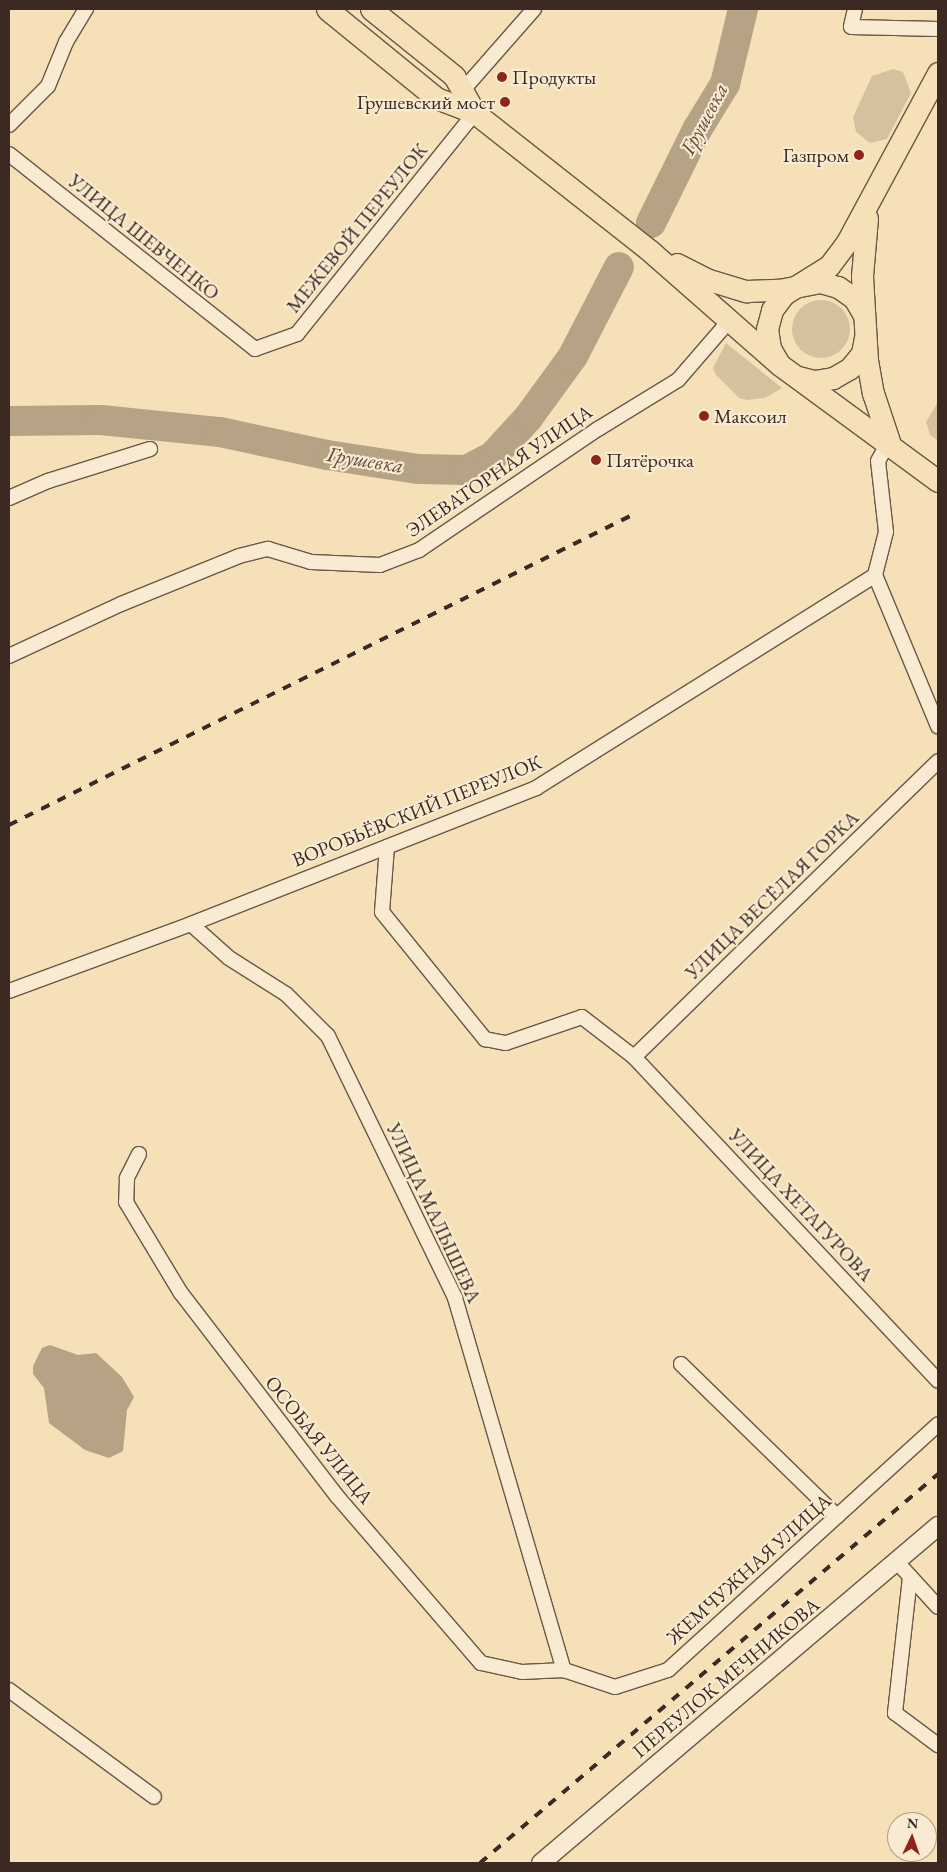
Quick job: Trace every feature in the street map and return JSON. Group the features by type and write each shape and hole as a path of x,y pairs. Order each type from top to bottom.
{"main road":[{"path":"327,9 436,98 475,113 649,250 728,321 788,370 889,441 938,481"},
{"path":"371,9 454,76 475,113"},
{"path":"649,250 728,287 779,290 800,285 820,282 838,287 854,298 865,324 862,353 850,368 834,378 814,381 788,370 770,348 767,329 772,310 784,294 800,285 829,266 868,208 938,73"},
{"path":"868,208 863,244 865,324 873,393 889,441"}],"street":[{"path":"9,125 48,86 66,42 86,9"},
{"path":"462,91 534,9"},
{"path":"856,9 851,27 938,29"},
{"name":"МЕЖЕВОЙ ПЕРЕУЛОК","path":"255,349 297,334 475,113"},
{"name":"УЛИЦА ШЕВЧЕНКО","path":"9,154 255,349"},
{"name":"ЭЛЕВАТОРНАЯ УЛИЦА","path":"9,656 122,604 249,554 268,549 311,562 380,565 418,550 598,429 678,380 728,321"},
{"path":"889,441 878,461 886,532 875,575 938,726"},
{"path":"9,498 48,480 150,449"},
{"name":"ВОРОБЬЁВСКИЙ ПЕРЕУЛОК","path":"9,992 191,924 536,788 875,575"},
{"name":"УЛИЦА ВЕСЁЛАЯ ГОРКА","path":"634,1057 938,761"},
{"name":"УЛИЦА ХЕТАГУРОВА","path":"387,847 382,912 485,1039 506,1043 582,1017 634,1057 938,1381"},
{"name":"УЛИЦА МАЛЫШЕВА","path":"191,924 229,958 286,994 328,1036 455,1298 564,1670"},
{"name":"ОСОБАЯ УЛИЦА","path":"139,1154 127,1178 126,1202 181,1293 336,1495 481,1662 522,1672 564,1670"},
{"path":"681,1364 837,1516"},
{"name":"ЖЕМЧУЖНАЯ УЛИЦА","path":"564,1670 615,1687 668,1670 938,1424"},
{"name":"ПЕРЕУЛОК МЕЧНИКОВА","path":"541,1863 938,1526"},
{"path":"896,1561 938,1607"},
{"path":"910,1577 895,1712 938,1745"},
{"path":"9,1690 154,1797"}],"shaded area":[{"path":"893,69 903,72 911,93 887,139 870,143 856,132 853,117 872,76"},
{"path":"821,300 832,302 845,313 850,329 848,340 837,353 821,358 810,356 797,345 792,329 794,318 805,305"},
{"path":"726,343 782,388 765,398 747,400 739,398 716,375 713,368"},
{"path":"938,402 938,441 930,435 926,422"},
{"path":"50,1345 78,1355 96,1353 122,1377 134,1397 127,1410 123,1451 109,1458 85,1450 49,1423 44,1388 33,1374 33,1366 42,1348"}],"waterway":[{"name":"Грушевка","path":"651,223 698,128 725,84 743,9"},
{"name":"Грушевка","path":"9,421 101,420 220,432 327,455 419,469 466,470 493,456 528,418 573,356 619,267"}],"railway":[{"path":"9,825 634,514"},
{"path":"480,1863 938,1474"}],"place":[{"name":"Продукты","path":"502,77"},
{"name":"Грушевский мост","path":"505,102"},
{"name":"Газпром","path":"859,155"},
{"name":"Максоил","path":"704,416"},
{"name":"Пятёрочка","path":"596,460"}]}
